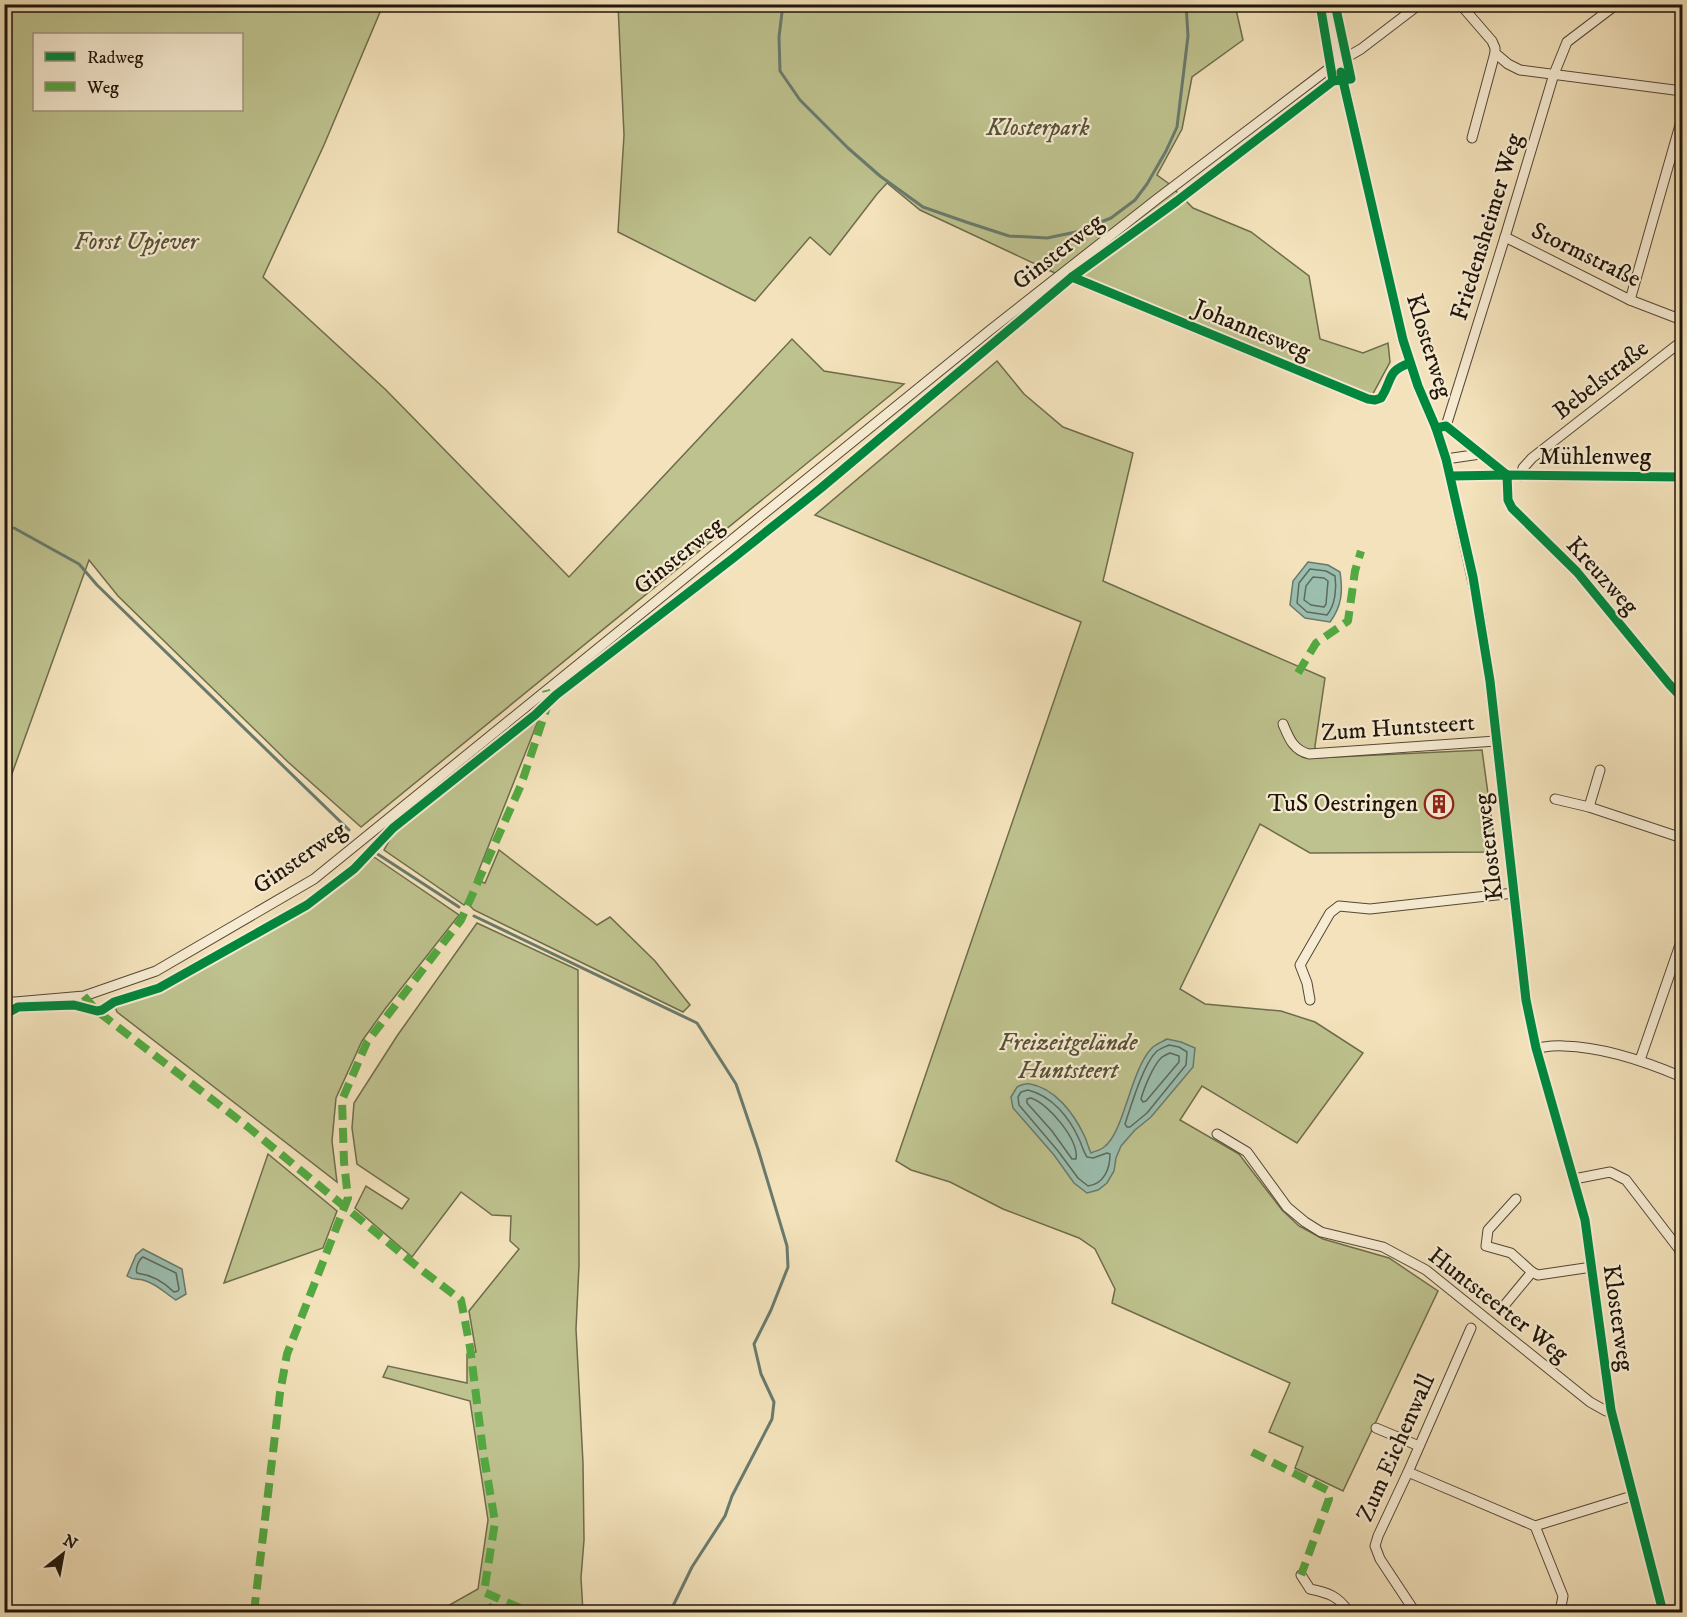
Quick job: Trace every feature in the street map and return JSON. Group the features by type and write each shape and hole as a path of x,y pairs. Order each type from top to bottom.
{"street":[{"name":"Klosterweg","path":"1326,4 1410,363 1441,427 1480,615 1490,681 1526,1000 1536,1048 1585,1220 1611,1410 1663,1612"},
{"name":"Ginsterweg","path":"4,1002 84,996 156,971 314,879 923,384 1339,60 1361,49 1420,4"},
{"path":"1461,4 1492,41 1495,48 1472,138"},
{"name":"Friedensheimer Weg","path":"1441,427 1505,237 1554,74 1568,42 1617,4"},
{"path":"1495,53 1520,70 1683,91"},
{"path":"1630,300 1683,118"},
{"name":"Stormstraße","path":"1505,237 1630,300 1683,320"},
{"name":"Johannesweg","path":"1063,274 1368,399 1382,398 1393,373 1398,367 1410,363"},
{"name":"Bebelstraße","path":"1521,476 1523,468 1532,458 1683,341"},
{"name":"Mühlenweg","path":"1441,427 1507,475"},
{"path":"1446,459 1480,454"},
{"name":"Kreuzweg","path":"1507,475 1508,500 1512,508 1577,572 1683,698"},
{"name":"Mühlenweg","path":"1451,476 1683,477"},
{"name":"Zum Huntsteert","path":"1283,724 1291,742 1301,752 1309,754 1496,741"},
{"path":"1589,807 1600,770"},
{"path":"1555,799 1589,807 1683,838"},
{"path":"1310,1000 1300,965 1330,913 1339,906 1370,909 1514,893"},
{"path":"1640,1060 1683,939"},
{"path":"1536,1048 1564,1046 1594,1050 1640,1060 1683,1077"},
{"name":"Huntsteerter Weg","path":"1218,1134 1247,1152 1287,1207 1305,1222 1321,1232 1383,1247 1426,1270 1590,1402 1606,1411 1611,1410"},
{"path":"1574,1179 1610,1172 1626,1180 1683,1253"},
{"path":"1516,1198 1488,1230 1486,1246 1511,1253 1538,1275 1592,1267"},
{"path":"1503,1307 1532,1272"},
{"name":"Zum Eichenwall","path":"1415,1612 1380,1559 1375,1546 1471,1328"},
{"path":"1377,1428 1419,1446"},
{"path":"1408,1472 1535,1526 1632,1496"},
{"path":"1535,1526 1563,1596 1560,1612"},
{"path":"1301,1575 1310,1589 1326,1593 1341,1601 1349,1612"}],"green space":[{"name":"Forst Upjever","path":"5,4 383,5 324,145 263,277 386,390 569,577 792,339 824,371 904,384 361,827 288,762 118,596 89,560 5,793"},
{"name":"Klosterpark","path":"618,5 1235,5 1243,40 1192,77 1182,129 1157,175 1193,208 1251,232 1309,276 1320,339 1363,353 1388,343 1390,362 1369,401 1048,270 920,210 887,183 830,255 810,237 755,301 618,232 624,135"},
{"name":"Freizeitgelände Huntsteert","path":"997,361 1024,394 1063,427 1133,453 1103,581 1325,678 1315,758 1482,750 1496,852 1310,853 1260,824 1180,989 1205,1004 1281,1011 1315,1022 1363,1053 1297,1143 1202,1086 1180,1120 1239,1154 1282,1210 1299,1226 1323,1239 1389,1258 1438,1291 1343,1491 1295,1468 1303,1447 1269,1432 1290,1383 1112,1303 1115,1289 1095,1249 1079,1238 1003,1209 950,1182 911,1170 896,1161 1081,622 815,515"},
{"path":"540,716 475,880 485,883 499,850 597,925 610,917 655,961 690,1005 683,1012 474,910 466,902 464,905 384,850 393,834"},
{"path":"374,857 459,915 362,1041 336,1098 332,1141 337,1182 117,1012 115,1007 161,991 303,911 335,890"},
{"path":"477,923 578,970 579,1265 576,1329 583,1463 584,1540 581,1578 583,1612 509,1612 490,1604 478,1612 437,1612 478,1589 488,1520 470,1401 383,1377 388,1366 467,1383 467,1354 476,1352 469,1311 519,1249 510,1241 511,1216 492,1215 461,1192 412,1257 355,1208 366,1186 402,1209 409,1199 357,1164 352,1128 354,1103 397,1036"},
{"path":"268,1154 337,1211 323,1248 224,1283"}],"water":[{"path":"1308,562 1328,565 1340,572 1341,598 1330,622 1305,618 1290,605 1293,581"},
{"path":"1167,1039 1195,1048 1193,1067 1151,1117 1121,1146 1114,1171 1107,1183 1098,1190 1087,1193 1074,1183 1054,1155 1013,1108 1011,1097 1017,1087 1025,1084 1039,1086 1048,1091 1063,1103 1075,1119 1091,1153 1103,1148 1111,1140 1144,1059 1153,1047"},
{"path":"143,1249 182,1269 186,1294 176,1300 150,1283 127,1276 136,1255"}],"waterway":[{"path":"783,4 779,37 780,71 800,100 848,148 880,176 923,207 1009,236 1047,238 1076,232 1111,218 1135,200 1147,184 1177,127 1188,36 1186,4"},
{"path":"14,528 79,564 97,585 349,830"},
{"path":"376,853 459,907"},
{"path":"474,916 697,1023 736,1084 787,1246 788,1267 771,1310 754,1344 761,1374 774,1402 772,1419 732,1496 725,1516 692,1567 670,1612"}],"marked path":[{"path":"1298,673 1316,643 1348,621 1355,571 1361,551"},
{"path":"254,1612 280,1393 287,1354 348,1198 342,1100 367,1042 461,920 521,785 549,701 546,690"},
{"path":"84,996 97,1011 248,1127 461,1300 495,1522 484,1592 529,1612"},
{"path":"1252,1452 1327,1490 1329,1499 1301,1575"}],"cycle path":[{"path":"1320,4 1333,81"},
{"path":"4,1015 18,1007 74,1005 97,1011 102,1010 114,1002 159,988 307,905 354,869 393,828 535,715 556,695 821,488 1072,277 1177,201 1333,81 1351,79 1335,4"},
{"path":"1341,72 1403,340 1446,459 1473,577 1490,681 1526,1000 1536,1048 1585,1220 1611,1410 1663,1612"},
{"path":"1072,277 1368,399 1381,398 1393,373 1410,363"},
{"path":"1436,428 1446,426 1507,475"},
{"path":"1507,475 1508,500 1512,508 1577,572 1682,698"},
{"path":"1451,476 1682,477"}],"place":[{"name":"TuS Oestringen","path":"1439,804"}]}
